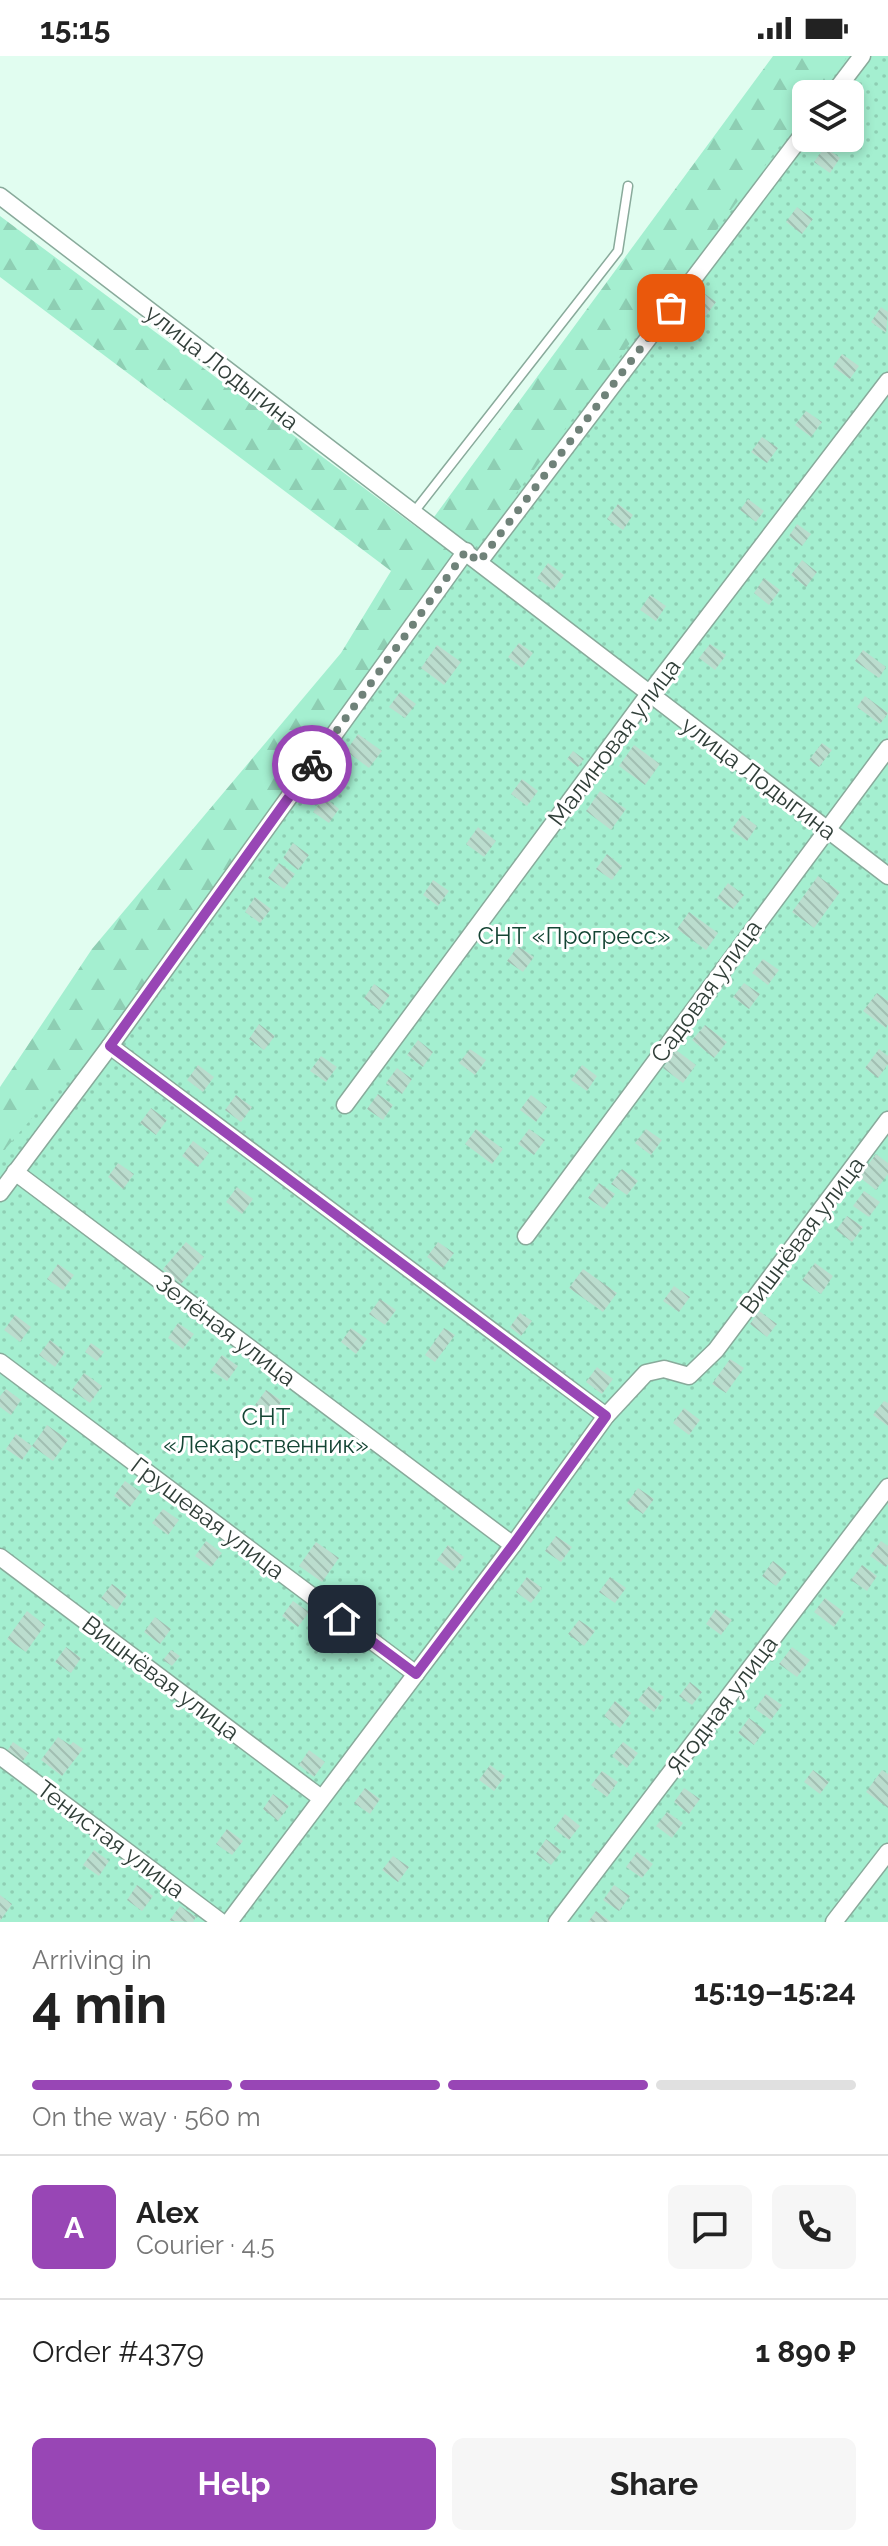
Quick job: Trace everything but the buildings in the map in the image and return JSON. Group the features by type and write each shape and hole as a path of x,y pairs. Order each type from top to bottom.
{"street":[{"path":"844,80 862,56"},
{"path":"0,1193 472,556 792,148"},
{"name":"улица Лодыгина","path":"0,196 888,876"},
{"name":"Малиновая улица","path":"345,1105 649,694 888,381"},
{"name":"Садовая улица","path":"526,1236 888,748"},
{"path":"110,1046 606,1416 513,1545 229,1922"},
{"name":"Вишнёвая улица","path":"606,1416 646,1373 664,1369 689,1376 716,1350 888,1120"},
{"name":"Зелёная улица","path":"15,1172 513,1545"},
{"name":"Грушевая улица","path":"0,1362 416,1674"},
{"name":"Ягодная улица","path":"557,1922 888,1487"},
{"name":"Вишнёвая улица","path":"0,1557 321,1798"},
{"name":"Тенистая улица","path":"0,1756 221,1922"},
{"path":"834,1922 888,1852"}],"lane":[{"path":"414,512 618,251 628,186"}],"green space":[{"path":"773,56 861,56 843,80 792,80 792,147 0,1226 0,1087 92,949 341,653 391,571 0,277 0,216 423,532"},
{"name":"СНТ «Прогресс»","path":"848,56 888,56 888,1922 0,1922 0,1155 116,1021 792,129 792,152 864,152 864,80 830,80"}],"way so far":[{"path":"312,765 466,551 479,562 671,308"}],"route":[{"path":"312,765 110,1046 606,1416 416,1674 342,1619"}],"park label":[{"name":"СНТ «Лекарственник»","path":"266,1430"}]}
